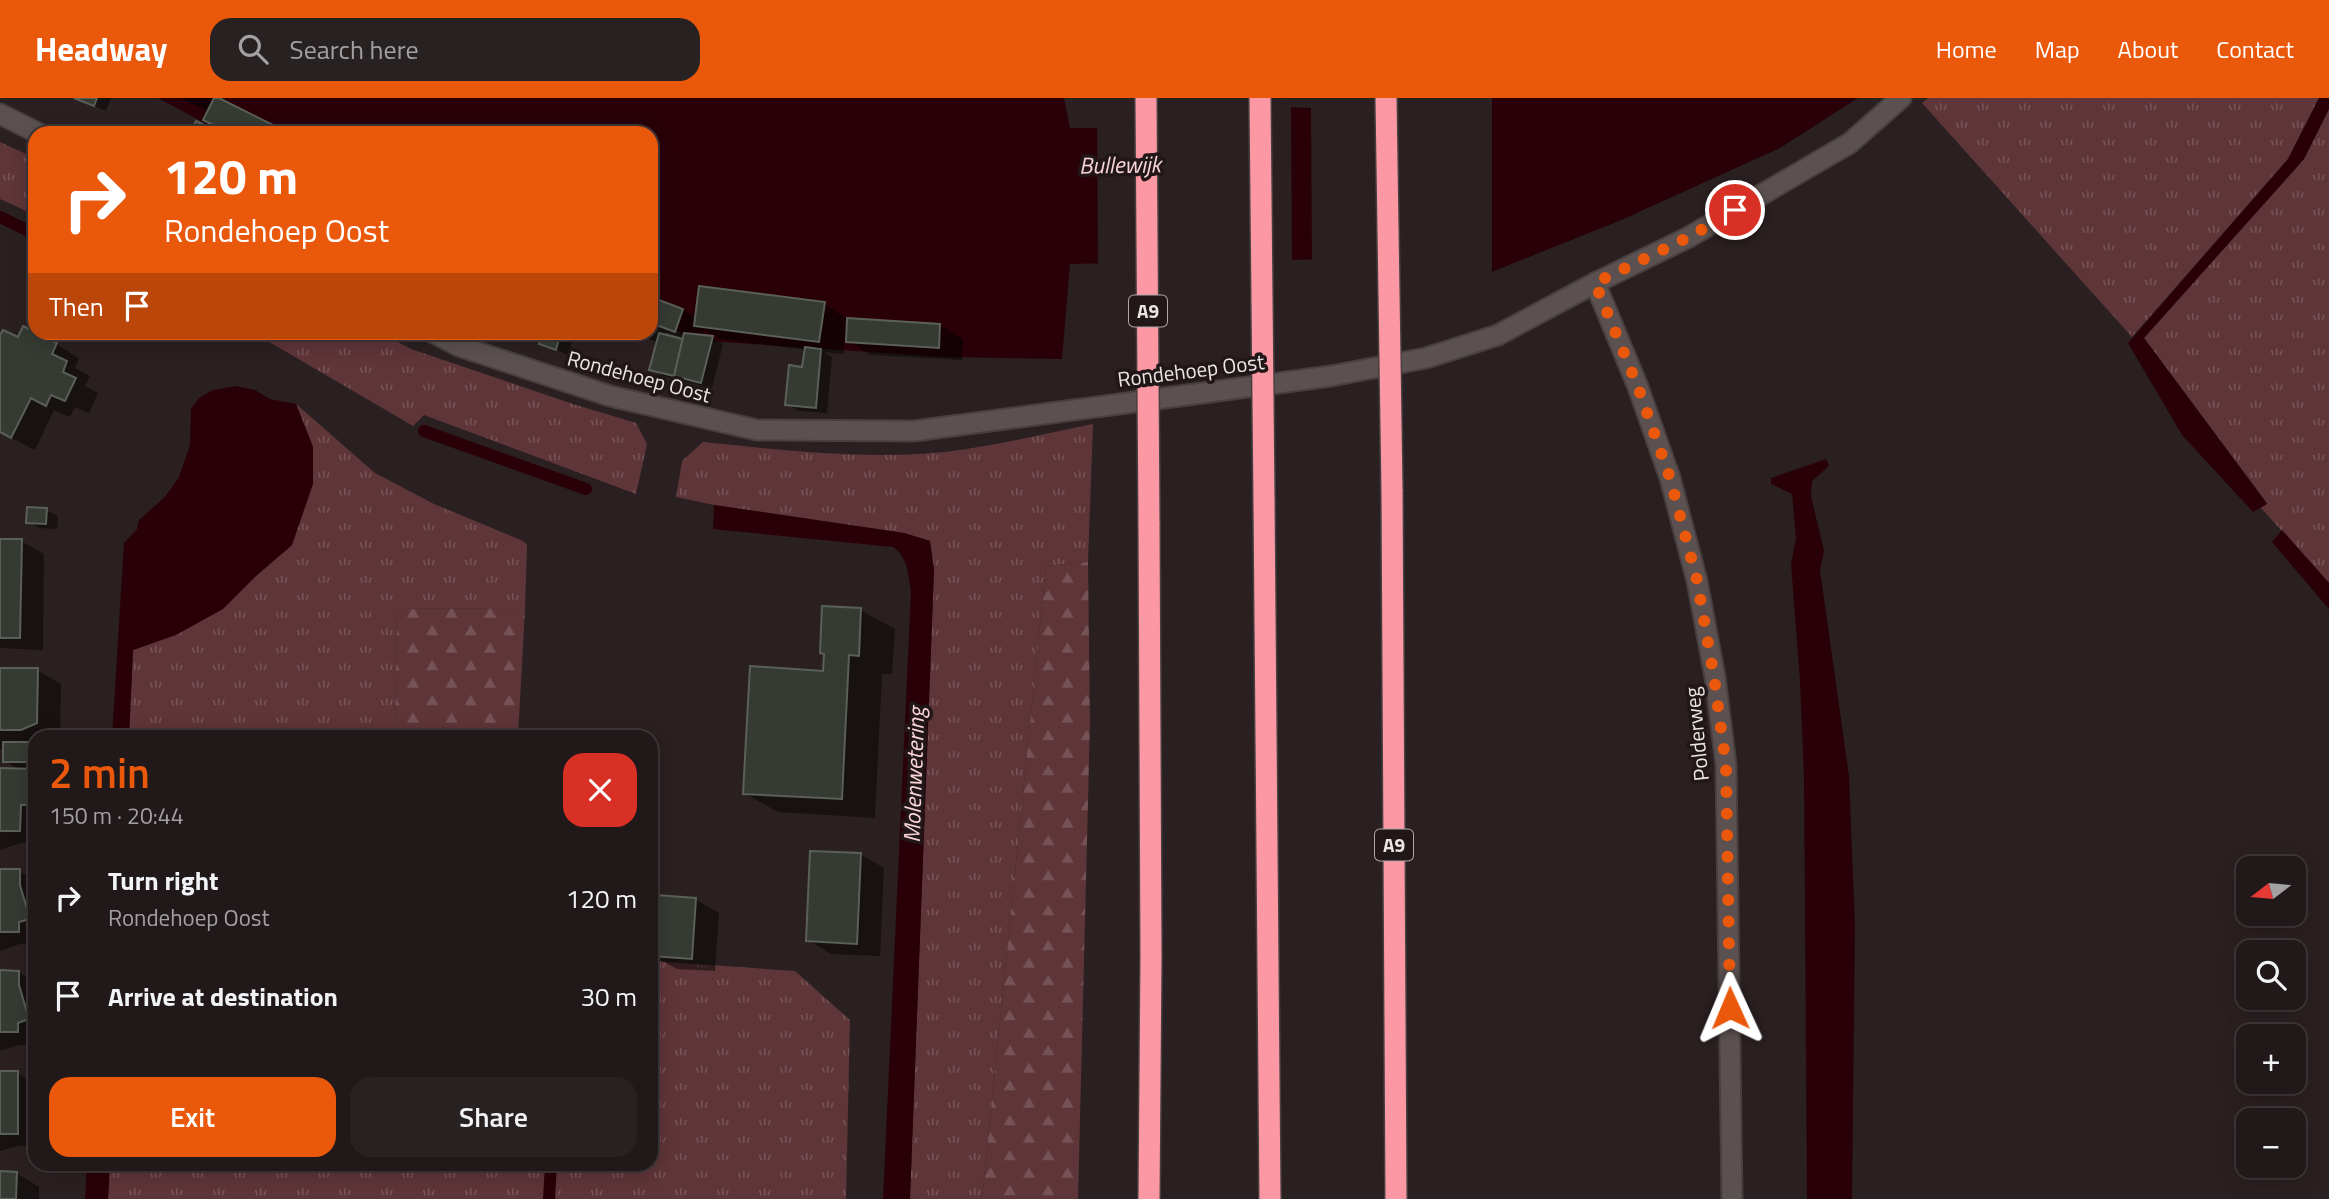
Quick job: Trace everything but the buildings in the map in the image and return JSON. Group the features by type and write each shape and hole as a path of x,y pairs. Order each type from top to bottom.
{"highway":[{"name":"A9","path":"1146,98 1151,956 1149,1199"},
{"path":"1260,98 1270,1199"},
{"name":"A9","path":"1386,98 1392,490 1396,1199"}],"street":[{"name":"Rondehoep Oost","path":"449,340 610,397 757,430 914,431 1331,376 1426,358 1498,335 1689,237 1850,143 1901,98"},
{"path":"0,114 28,128"},
{"name":"Polderweg","path":"1595,283 1638,387 1670,478 1697,580 1714,677 1726,765 1732,1199"}],"green space":[{"path":"1928,98 2319,98 2288,159 2132,337 1922,103"},
{"path":"2329,109 2329,583 2261,508 2267,503 2144,338 2304,159"},
{"path":"0,142 28,155 28,212 0,199"},
{"path":"266,340 394,340 411,349 636,423 647,444 636,494 424,415 413,426"},
{"path":"296,404 375,473 434,504 523,541 527,545 525,608 397,609 395,730 129,730 133,650 148,645 257,575 292,545 313,447"},
{"path":"1093,424 1088,562 1046,566 982,1199 910,1199 934,570 930,541 904,533 676,497 682,461 703,442 824,453 915,454 982,446"},
{"path":"1088,562 1090,722 1078,1199 982,1199 1046,566"},
{"path":"525,608 518,730 395,730 397,609"},
{"path":"658,961 795,971 850,1020 846,1199 108,1199 110,1171 658,1171"}],"water":[{"name":"Bullewijk","path":"158,98 1064,98 1070,128 1165,128 1172,104 1431,111 1432,98 1858,98 1780,148 1619,221 1474,279 1436,257 1070,264 1062,359 944,357 707,341 658,324 658,126 210,126"},
{"path":"2319,98 2329,98 2329,109 2304,159 2144,338 2267,504 2253,512 2182,435 2128,343 2288,159"},
{"path":"236,386 255,390 270,399 296,404 313,447 313,484 292,545 223,609 176,635 133,650 129,730 112,730 124,543 137,529 139,520 165,497 179,477 190,445 191,409 199,398 213,390"},
{"path":"1826,459 1829,466 1812,481 1811,496 1824,551 1820,570 1849,776 1855,926 1852,1199 1807,1199 1804,777 1791,564 1796,538 1792,494 1771,484 1771,478"},
{"name":"Molenwetering","path":"714,505 904,533 930,541 934,570 910,1199 883,1199 911,591 907,566 893,547 713,529"},
{"path":"2282,530 2329,583 2329,609 2272,542"},
{"path":"87,1171 110,1171 108,1199 85,1199"}],"pier":[{"path":"1429,98 1492,98 1492,276 1442,296 1439,293 1433,260 1312,264 1311,105 1429,108"},
{"path":"1172,101 1291,104 1292,264 1098,267 1097,124 1163,124"}],"waterway":[{"path":"0,217 28,231"},
{"path":"424,431 586,489"},
{"path":"549,1199 551,1171"}],"route":[{"path":"1730,1008 1726,765 1697,580 1670,478 1638,387 1595,283 1689,237 1735,210"}]}
